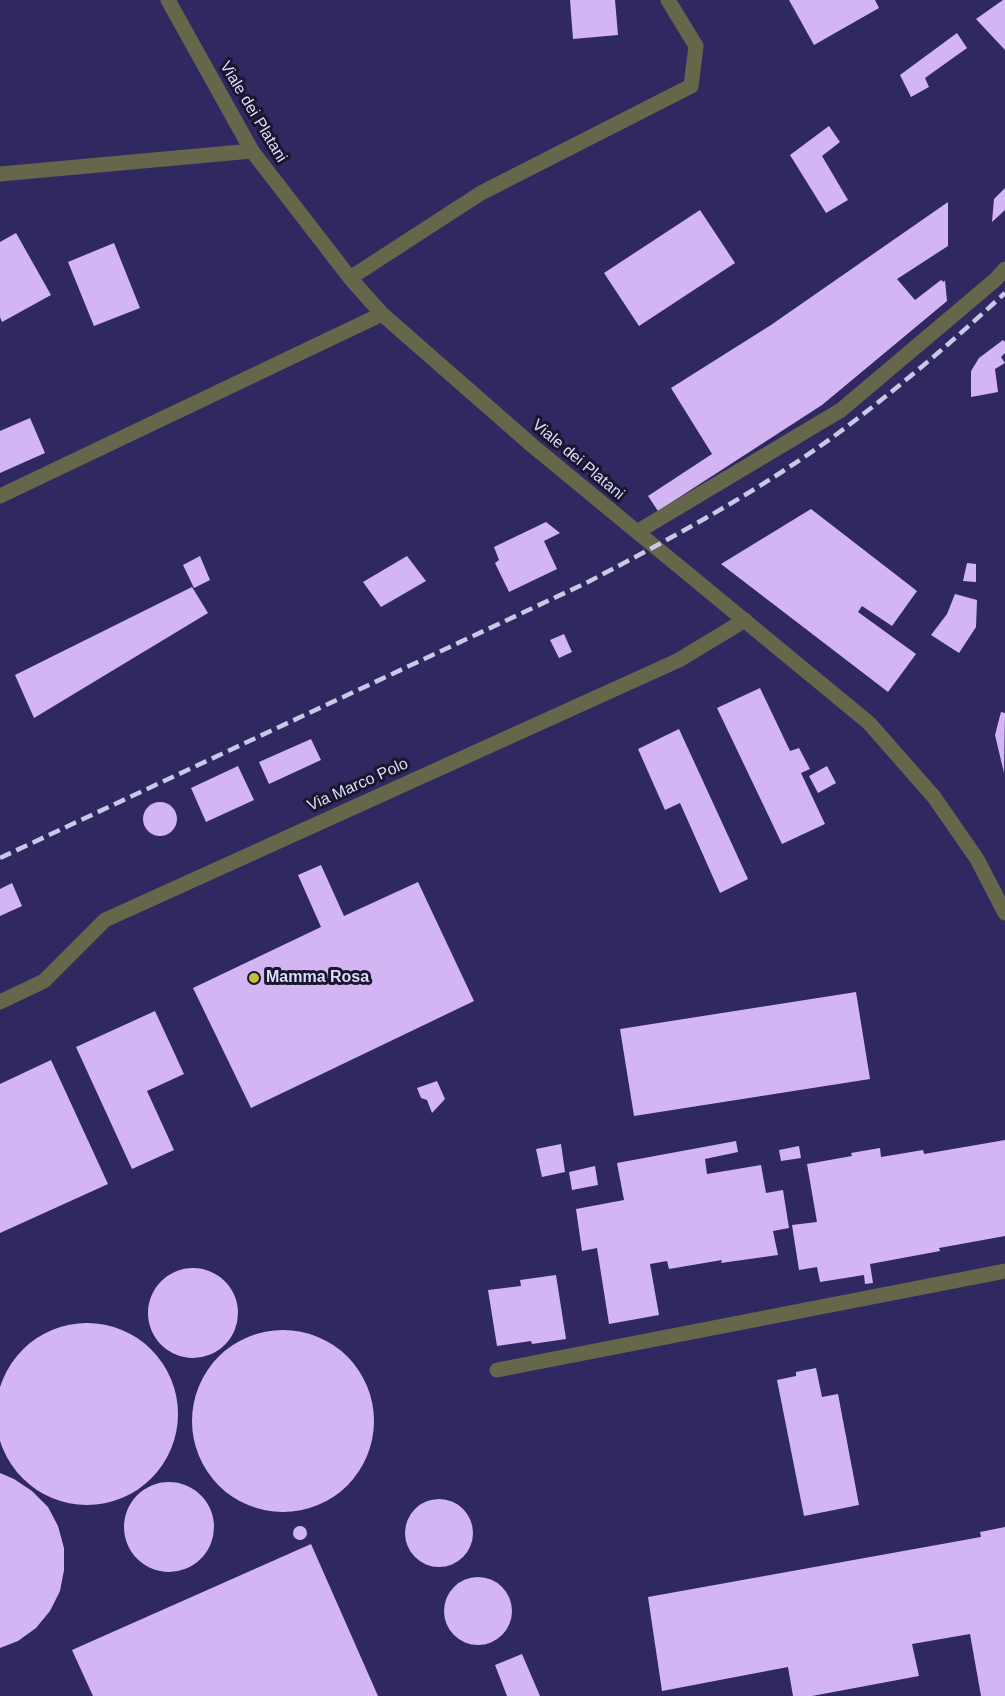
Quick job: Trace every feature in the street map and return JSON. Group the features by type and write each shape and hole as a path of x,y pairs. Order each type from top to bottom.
{"street":[{"name":"Viale dei Platani","path":"168,0 252,151 350,278 382,314 534,447 869,723 934,797 976,859 1005,913"},
{"path":"350,278 480,193 691,86 696,46 668,0"},
{"path":"0,174 252,151"},
{"path":"637,532 841,410 996,280 1005,269"},
{"path":"0,496 382,314"},
{"name":"Via Marco Polo","path":"0,1002 44,981 105,920 680,660 745,620"},
{"path":"497,1370 1005,1271"}],"building":[{"path":"570,0 615,0 618,35 573,39"},
{"path":"789,0 875,0 879,8 814,45"},
{"path":"1005,0 1005,50 976,19"},
{"path":"957,33 967,48 925,78 929,87 911,97 900,75"},
{"path":"829,126 840,142 822,156 848,200 826,213 790,155"},
{"path":"1005,188 1005,210 992,222 994,199"},
{"path":"948,202 948,246 897,279 915,300 941,280 944,282 945,280 947,301 822,405 658,511 648,496 712,454 671,388 771,325"},
{"path":"700,210 735,263 639,326 604,273"},
{"path":"16,233 51,295 2,322 0,317 0,242"},
{"path":"114,243 140,308 94,326 68,262"},
{"path":"1003,340 1005,353 1001,357 1005,363 995,369 998,392 971,397 971,371 979,358"},
{"path":"30,418 45,453 0,473 0,431"},
{"path":"811,509 917,591 892,626 862,606 858,612 916,654 888,692 721,564"},
{"path":"546,522 560,533 544,541 557,569 509,592 495,563 499,560 494,547"},
{"path":"200,556 210,580 194,588 183,565"},
{"path":"407,556 426,581 381,607 363,582"},
{"path":"967,563 976,564 976,582 963,581"},
{"path":"192,587 208,613 34,718 15,675"},
{"path":"955,594 977,600 976,627 959,653 931,635 947,614"},
{"path":"564,634 572,652 559,658 550,640"},
{"path":"760,688 790,751 799,748 810,769 801,773 825,824 782,844 717,708"},
{"path":"1001,712 1005,713 1004,773 995,735"},
{"path":"679,729 748,879 720,893 680,803 665,810 638,749"},
{"path":"311,739 321,760 269,784 259,762"},
{"path":"238,766 254,800 206,822 191,788"},
{"path":"827,766 836,783 818,793 809,776"},
{"path":"160,802 172,807 177,819 172,831 160,836 148,831 143,819 148,807"},
{"path":"321,865 344,916 418,882 474,1001 251,1108 193,988 321,927 298,875"},
{"path":"12,883 22,906 0,916 0,889"},
{"path":"856,992 870,1079 634,1116 620,1029"},
{"path":"155,1011 184,1074 147,1091 174,1150 132,1169 76,1047"},
{"path":"51,1060 108,1184 0,1233 0,1084"},
{"path":"437,1081 445,1099 432,1113 427,1100 421,1098 417,1088"},
{"path":"1005,1140 1005,1236 870,1264 873,1283 865,1284 864,1275 820,1282 817,1267 799,1270 792,1225 817,1222 807,1164 852,1156 851,1153 880,1148 881,1157 923,1150 924,1154"},
{"path":"736,1141 738,1152 705,1159 707,1174 761,1165 766,1193 783,1190 789,1228 773,1231 778,1255 721,1263 722,1260 669,1269 667,1261 650,1264 659,1315 609,1324 597,1248 582,1251 576,1209 624,1200 617,1163"},
{"path":"561,1144 565,1172 542,1177 536,1149"},
{"path":"799,1146 801,1158 781,1161 779,1150"},
{"path":"595,1166 598,1185 572,1190 569,1172"},
{"path":"193,1268 210,1271 225,1281 235,1296 238,1313 235,1330 225,1345 210,1355 193,1358 176,1355 161,1345 151,1330 148,1313 151,1296 161,1281 176,1271"},
{"path":"556,1275 566,1339 497,1346 488,1290 521,1286 520,1280"},
{"path":"87,1323 122,1330 138,1338 151,1350 163,1363 171,1379 178,1414 171,1449 163,1465 151,1478 138,1490 122,1498 87,1505 52,1498 36,1490 23,1478 11,1465 3,1449 -4,1414 3,1379 11,1363 23,1350 36,1338 52,1330"},
{"path":"283,1330 301,1331 318,1337 334,1345 348,1356 359,1370 367,1386 373,1403 373,1439 367,1456 359,1472 348,1486 334,1497 318,1505 301,1511 283,1512 265,1511 248,1505 232,1497 218,1486 207,1472 199,1456 193,1439 192,1421 193,1403 199,1386 207,1370 218,1356 232,1345 248,1337 265,1331"},
{"path":"816,1368 822,1397 838,1394 859,1505 804,1516 777,1380 796,1376 796,1372"},
{"path":"0,1473 32,1491 48,1507 58,1526 64,1548 64,1570 60,1591 50,1611 36,1628 18,1641 0,1648"},
{"path":"169,1482 186,1485 201,1495 211,1510 214,1527 211,1544 201,1559 186,1569 169,1572 152,1569 137,1559 127,1544 124,1527 127,1510 137,1495 152,1485"},
{"path":"432,1499 446,1499 458,1504 468,1514 473,1533 468,1552 458,1562 446,1567 432,1567 420,1562 410,1552 405,1540 405,1526 410,1514 420,1504"},
{"path":"300,1526 305,1528 307,1533 305,1538 300,1540 295,1538 293,1533 295,1528"},
{"path":"1005,1527 1005,1696 981,1696 970,1634 912,1644 919,1676 812,1696 793,1696 788,1667 662,1691 648,1597 981,1537 980,1532"},
{"path":"311,1544 378,1696 93,1696 72,1650"},
{"path":"471,1577 485,1577 497,1582 507,1592 512,1611 507,1630 497,1640 485,1645 471,1645 459,1640 449,1630 444,1618 444,1604 449,1592 459,1582"},
{"path":"522,1654 540,1696 507,1696 495,1665"}],"railway":[{"path":"0,858 586,583 683,531 777,475 837,434 923,366 1005,293"}],"place":[{"name":"Mamma Rosa","path":"254,978"}]}
